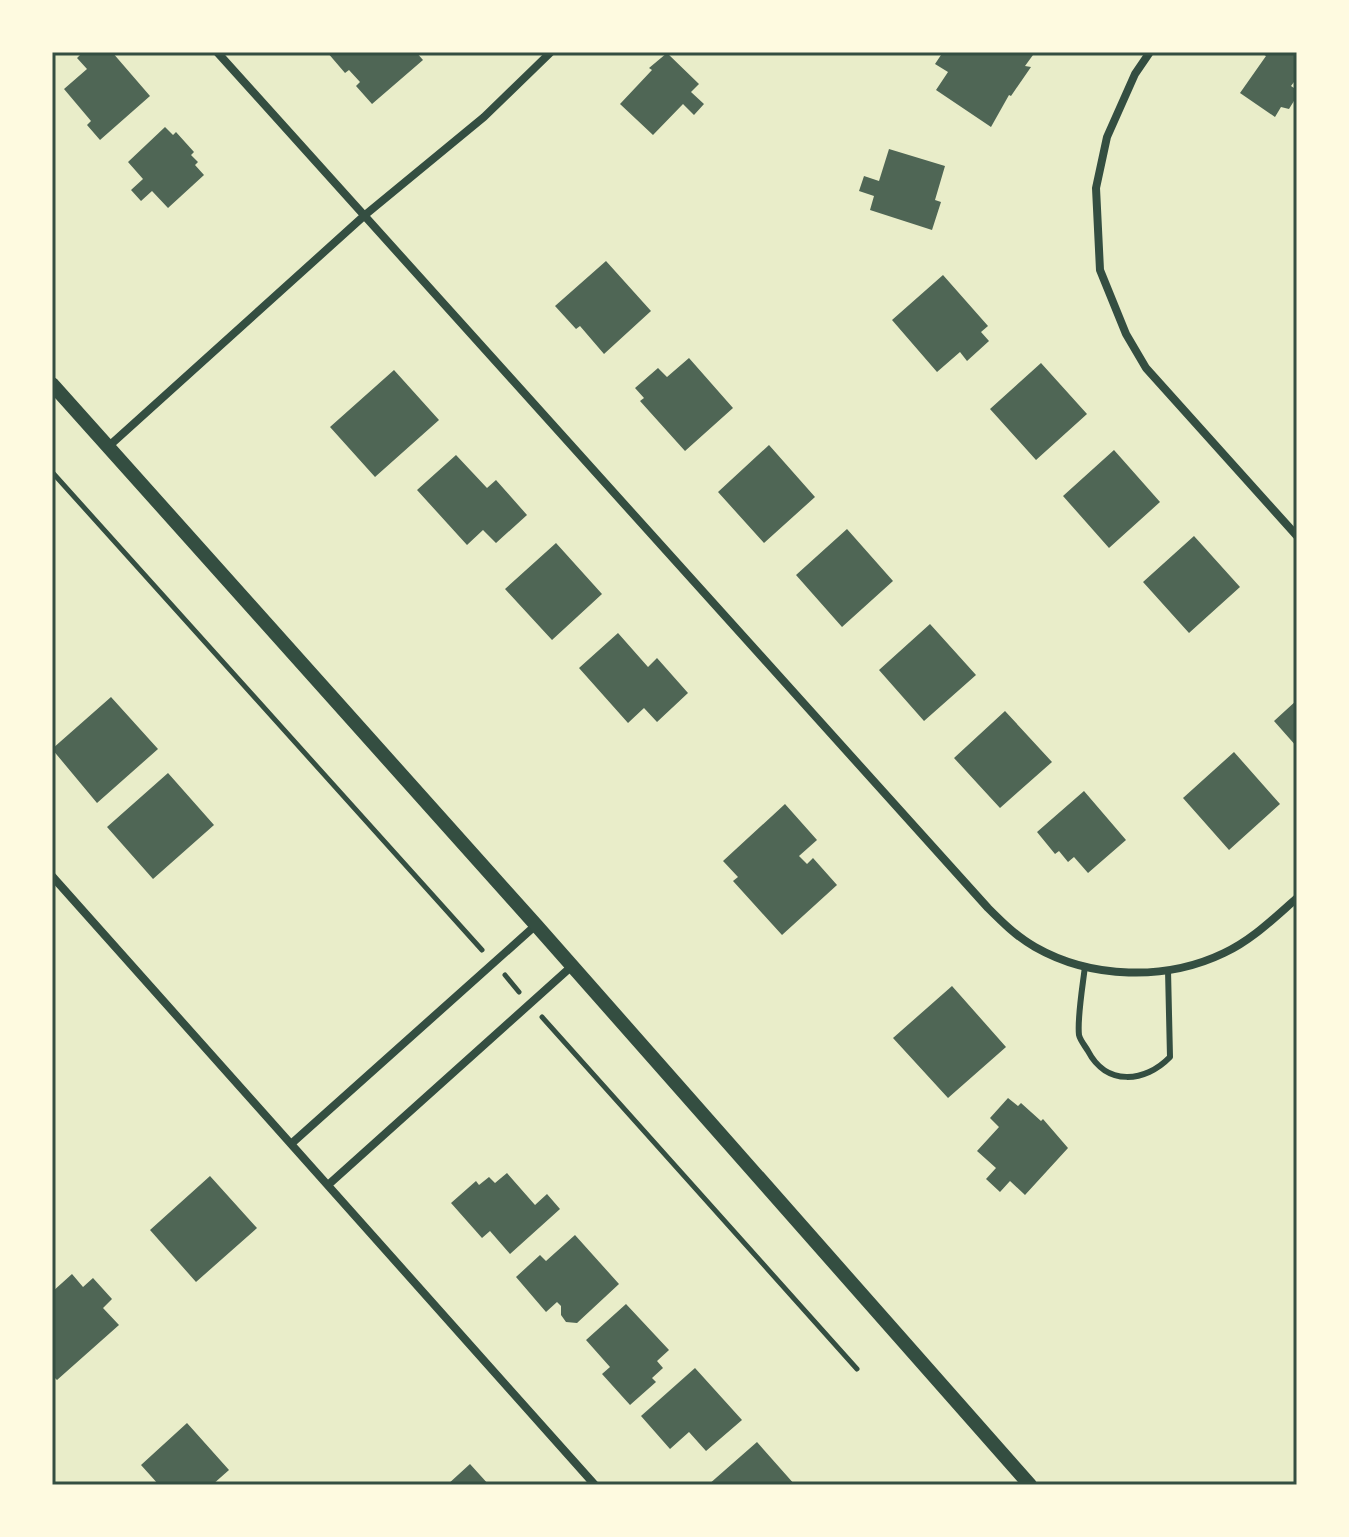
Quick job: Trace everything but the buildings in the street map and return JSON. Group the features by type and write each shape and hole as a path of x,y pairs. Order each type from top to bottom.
{"street":[{"path":"217,52 1010,929 1034,947 1059,959 1085,966 1120,973 1168,970 1200,963 1242,944 1297,898"},
{"path":"109,446 365,215 484,117 551,52"},
{"path":"1150,52 1135,74 1107,137 1096,188 1100,270 1126,334 1146,368 1297,536"},
{"path":"52,384 536,925 1030,1485"},
{"path":"52,876 595,1485"},
{"path":"291,1144 536,925"},
{"path":"328,1185 572,966"}],"lane":[{"path":"1085,966 1079,1036 1093,1061 1113,1076 1138,1076 1158,1069 1170,1057 1168,970"}],"path":[{"path":"52,472 857,1369"}]}
